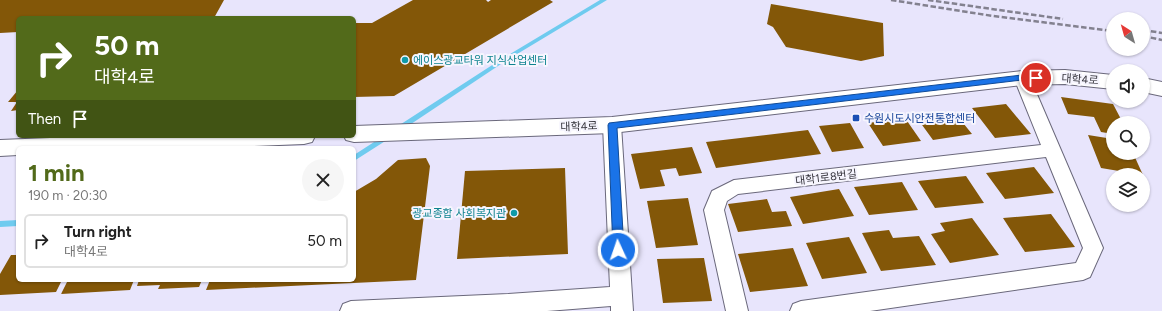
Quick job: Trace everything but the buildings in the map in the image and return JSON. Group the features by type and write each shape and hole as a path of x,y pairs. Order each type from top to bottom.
{"street":[{"name":"대학4로","path":"356,134 612,125 1022,78 1065,77 1106,81"},
{"path":"801,311 1083,271 1093,248 1022,78"},
{"path":"1150,86 1162,89"},
{"path":"351,311 621,304 612,125"},
{"path":"51,146 253,138"},
{"path":"0,148 16,147"},
{"name":"대학1로8번길","path":"737,311 714,210 719,196 734,187 1053,150"}],"waterway":[{"path":"400,128 502,61 604,0"},
{"path":"356,157 388,136"},
{"path":"0,224 16,223"}],"railway":[{"path":"891,0 993,16 1106,30"},
{"path":"928,0 1063,19"},
{"path":"1150,31 1162,33"},
{"path":"1150,37 1162,40"}],"place":[{"name":"에이스광교타워 지식산업센터","path":"405,60"},
{"name":"수원시도시안전통합센터","path":"856,118"},
{"name":"광교종합 사회복지관","path":"514,213"}],"route":[{"path":"618,250 612,125 1022,78 1036,78"}]}
